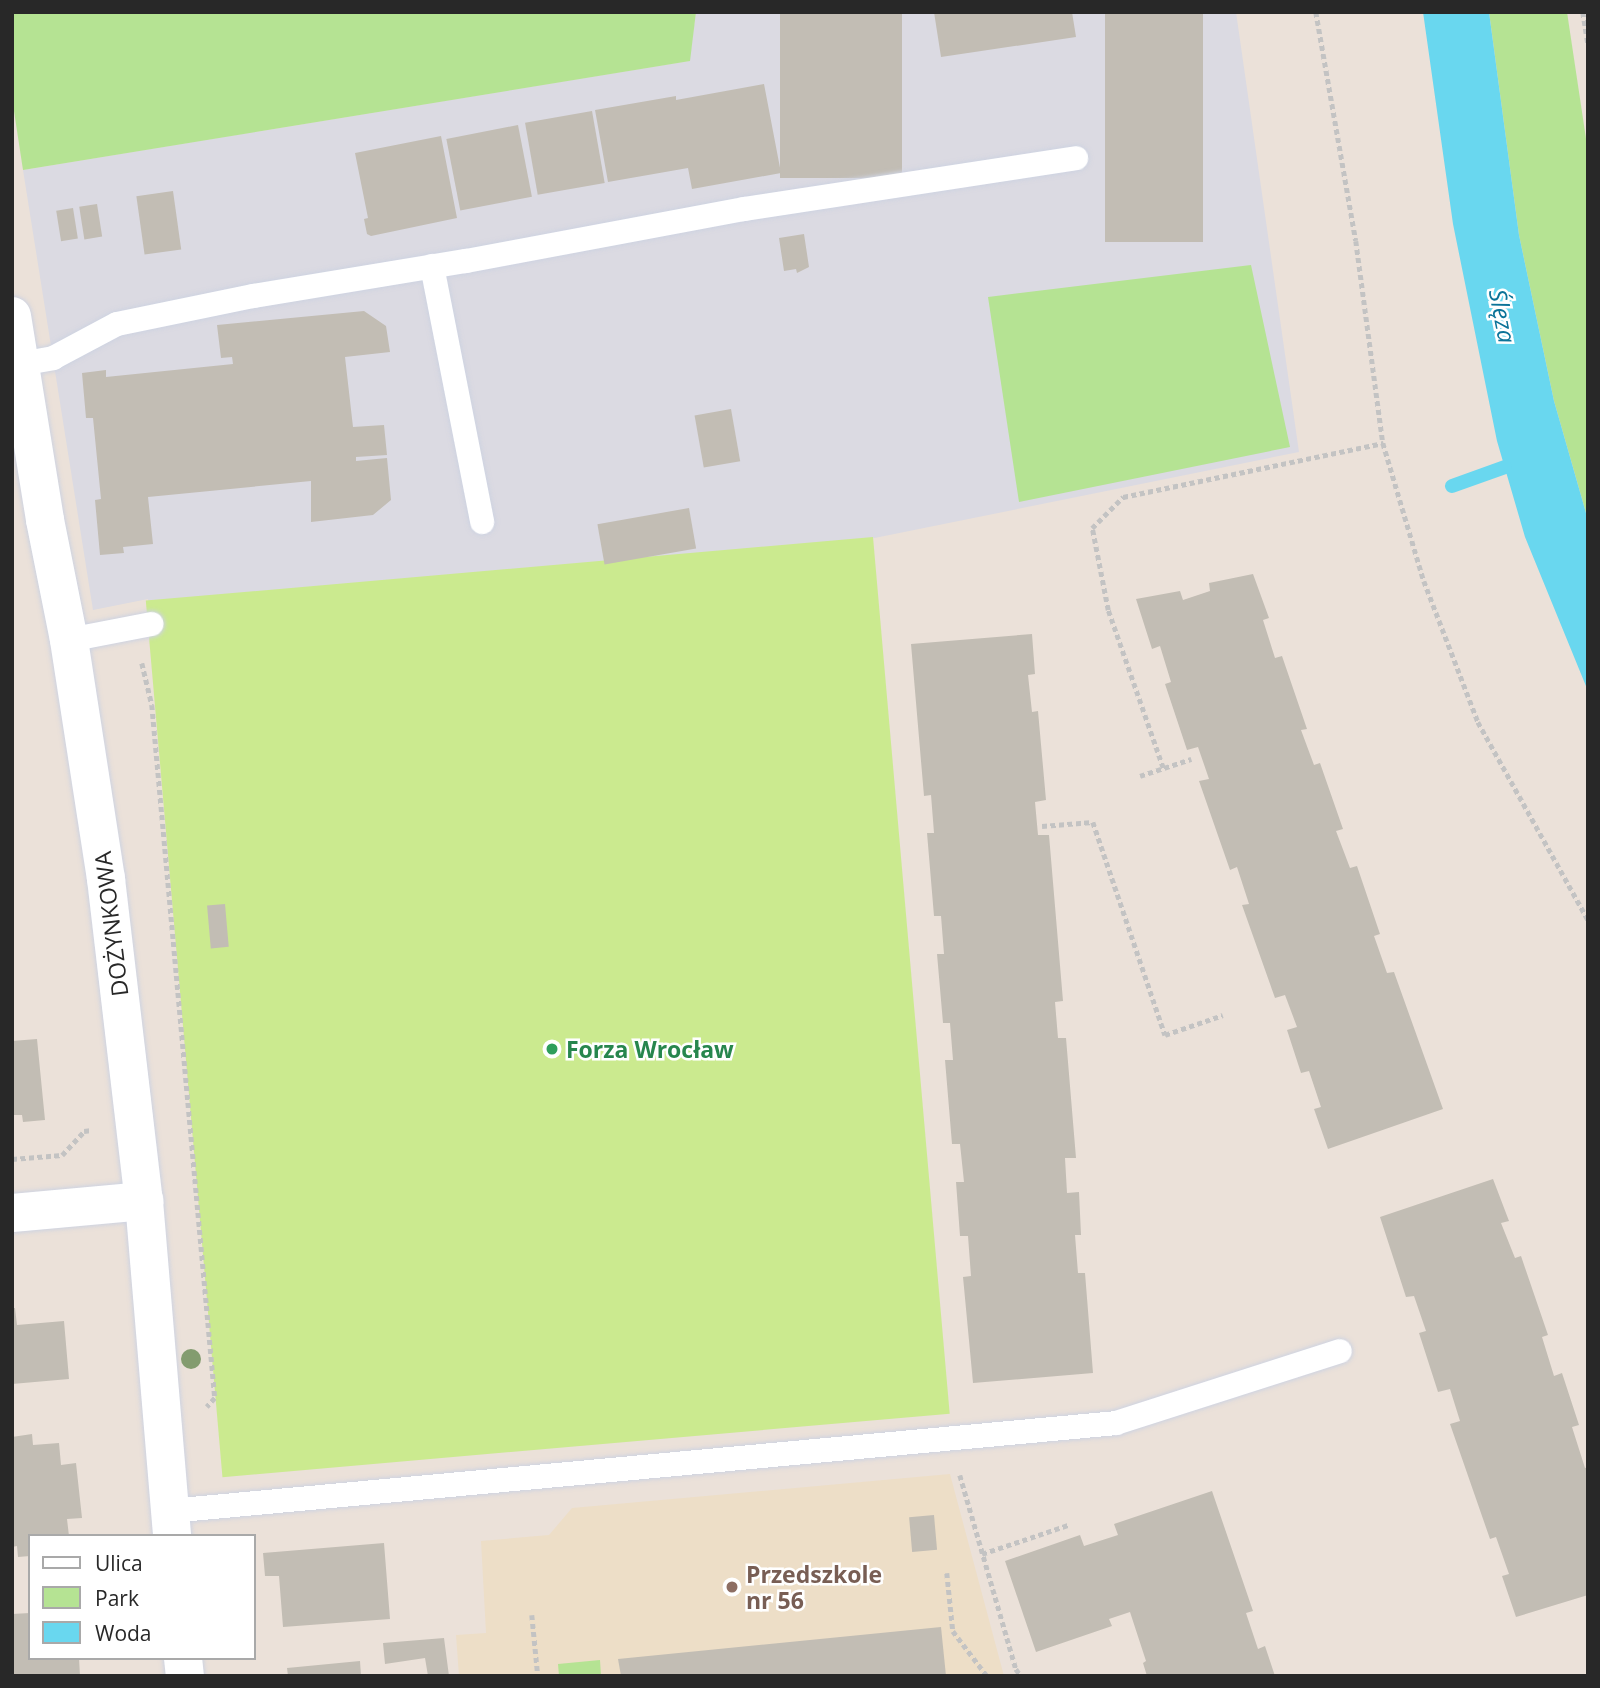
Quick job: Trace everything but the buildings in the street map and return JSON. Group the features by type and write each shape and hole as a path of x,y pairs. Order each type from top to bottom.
{"street":[{"name":"DOŻYNKOWA","path":"12,316 45,520 69,640 105,868 144,1201 171,1523"},
{"path":"12,1213 144,1201"}],"lane":[{"path":"20,364 53,358 117,324 254,296 744,209 1076,158"},
{"path":"432,266 482,522"},
{"path":"69,640 151,624"},
{"path":"171,1523 956,1436 1115,1423 1340,1351"}],"path":[{"path":"1316,12 1356,241 1383,443 1424,581 1478,722 1588,919"},
{"path":"1583,12 1588,43"},
{"path":"1163,768 1108,610 1092,528 1123,497 1383,443"},
{"path":"152,705 215,1398 205,1408"},
{"path":"1140,776 1191,759"},
{"path":"1042,827 1093,822 1165,1035 1223,1015"},
{"path":"12,1159 62,1155 84,1131 98,1129"},
{"path":"956,1436 960,1474 1021,1676"},
{"path":"982,1554 1068,1525"},
{"path":"947,1573 953,1631 987,1676"},
{"path":"532,1615 538,1676"}],"shaded area":[{"path":"696,12 1236,12 1299,452 158,683 148,599 93,610 23,170 689,61"},
{"name":"Przedszkole nr 56","path":"950,1474 1004,1676 459,1676 456,1635 486,1633 481,1541 549,1535 572,1508"}],"green space":[{"path":"12,12 696,12 690,61 23,170 12,98"},
{"path":"1489,12 1567,12 1588,152 1588,520 1554,401 1519,235"},
{"path":"1251,265 1290,447 1019,502 988,297"},
{"name":"Forza Wrocław","path":"873,537 950,1414 222,1477 146,601"},
{"path":"600,1660 601,1676 559,1676 558,1664"}],"water":[{"name":"Ślęza","path":"1423,12 1489,12 1519,235 1554,401 1588,520 1588,691 1525,537 1497,441 1453,224"}],"waterway":[{"path":"1452,486 1505,467"}],"place":[{"name":"Forza Wrocław","path":"552,1049"},
{"name":"Przedszkole nr 56","path":"732,1587"}]}
